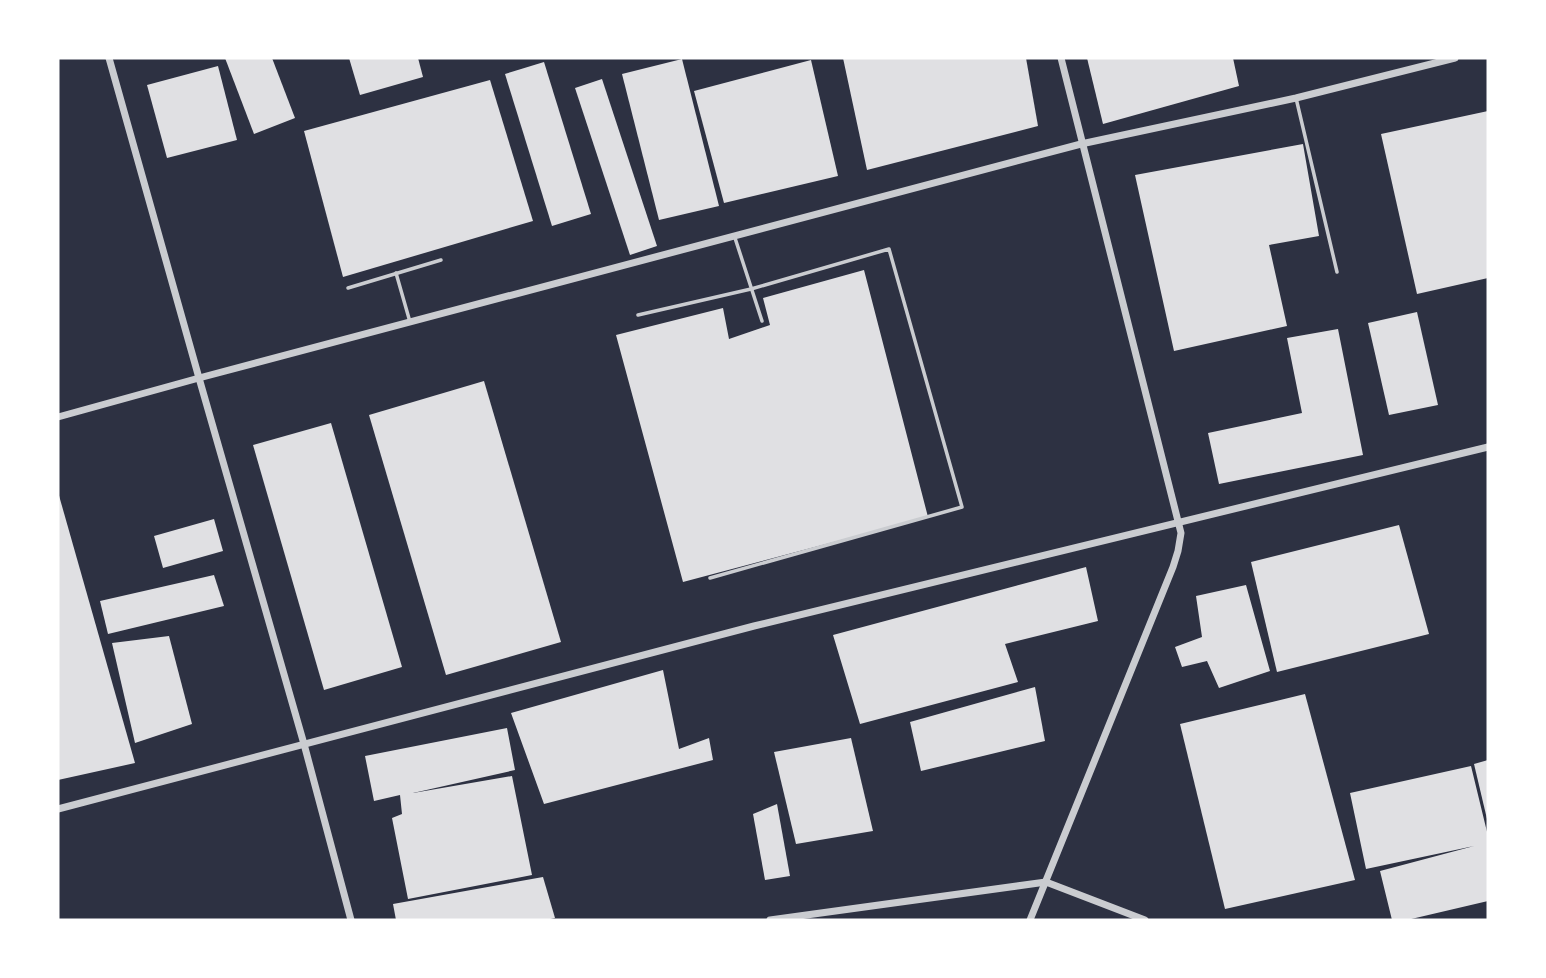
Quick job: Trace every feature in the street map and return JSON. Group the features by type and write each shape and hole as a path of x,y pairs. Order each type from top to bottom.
{"street":[{"path":"109,58 304,744 351,920"},
{"path":"1030,920 1173,567 1181,533 1061,58"},
{"path":"58,417 1081,144 1296,98 1455,58"},
{"path":"58,808 741,630 1488,447"},
{"path":"770,920 1046,882 1145,920"}],"lane":[{"path":"1296,98 1337,272"},
{"path":"734,236 762,321"},
{"path":"638,315 751,289 889,249 962,508 710,578"},
{"path":"348,288 441,260"},
{"path":"396,273 410,322"}],"building":[{"path":"225,58 272,58 295,118 254,134"},
{"path":"349,58 418,58 423,77 360,95"},
{"path":"843,58 1026,58 1038,126 867,170"},
{"path":"1087,58 1233,58 1239,86 1103,124"},
{"path":"682,59 719,206 659,220 622,74"},
{"path":"811,60 838,176 724,203 694,91"},
{"path":"544,62 591,214 552,226 505,74"},
{"path":"218,66 237,140 167,158 147,85"},
{"path":"602,79 657,246 630,255 575,88"},
{"path":"490,80 533,221 343,277 304,131"},
{"path":"1488,111 1488,278 1417,294 1381,134"},
{"path":"1303,144 1319,236 1269,245 1287,326 1174,351 1135,175"},
{"path":"864,270 928,517 683,582 616,335 723,308 729,339 770,325 763,298"},
{"path":"1417,312 1438,405 1389,415 1368,323"},
{"path":"1338,329 1363,455 1219,484 1208,433 1302,413 1287,338"},
{"path":"484,381 561,642 446,675 369,415"},
{"path":"331,423 402,667 324,690 253,445"},
{"path":"58,492 135,763 58,780"},
{"path":"214,519 223,551 163,568 154,536"},
{"path":"1399,525 1429,634 1277,672 1251,562"},
{"path":"1086,567 1098,621 1005,644 1018,682 860,724 833,635"},
{"path":"214,575 224,606 108,634 100,601"},
{"path":"1246,585 1270,671 1219,688 1207,661 1182,667 1175,647 1202,637 1196,596"},
{"path":"169,636 192,724 135,743 112,643"},
{"path":"663,670 679,749 709,738 713,760 544,804 511,713"},
{"path":"1035,687 1045,741 921,771 910,722"},
{"path":"1305,694 1355,880 1225,909 1180,724"},
{"path":"507,728 515,770 413,793 512,776 532,875 408,899 392,818 402,814 400,795 374,801 365,756"},
{"path":"851,738 873,831 796,844 774,752"},
{"path":"1488,760 1488,819 1487,819 1474,764"},
{"path":"1471,766 1488,836 1488,901 1407,920 1392,920 1380,871 1474,846 1366,869 1350,793"},
{"path":"777,804 790,876 765,880 753,814"},
{"path":"543,877 555,918 396,920 393,904"}]}
